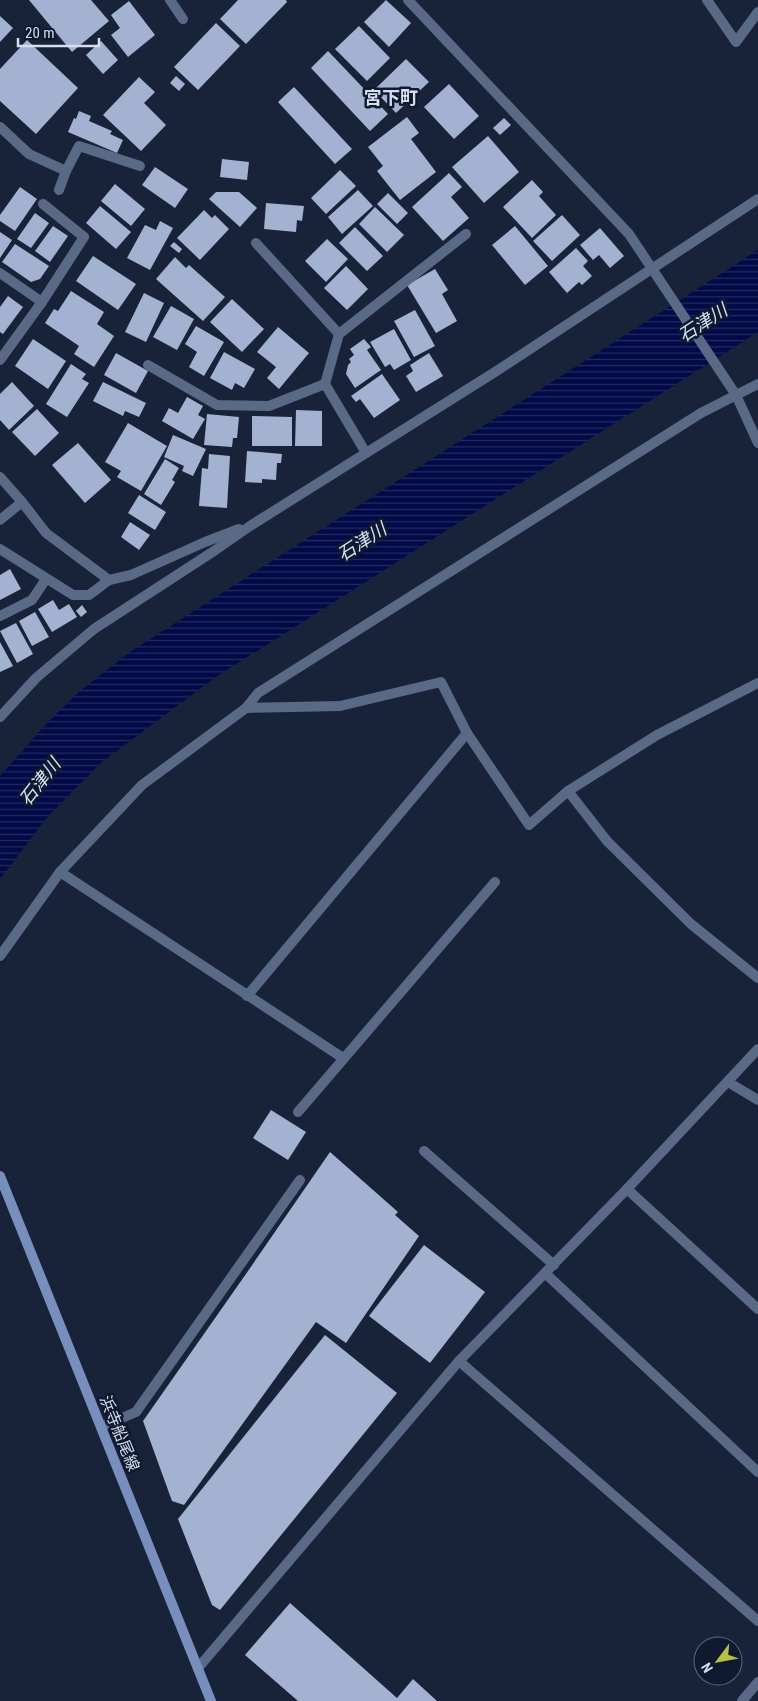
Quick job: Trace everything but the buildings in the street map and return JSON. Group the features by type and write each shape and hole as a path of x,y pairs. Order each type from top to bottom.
{"street":[{"path":"170,0 183,19"},
{"path":"408,0 629,234 736,395 758,443"},
{"path":"707,0 736,42 758,12"},
{"path":"0,127 29,154 66,171"},
{"path":"59,190 79,146 140,166"},
{"path":"0,717 36,678 94,629 214,552 250,526 495,372 758,199"},
{"path":"0,360 42,302 84,237 42,204"},
{"path":"366,453 324,384 339,334 466,234"},
{"path":"256,243 339,334"},
{"path":"0,274 42,302"},
{"path":"148,365 217,405 268,406 324,384"},
{"path":"0,956 60,872 142,785 246,708 258,693 701,413 758,384"},
{"path":"0,477 46,533 109,580"},
{"path":"0,520 22,502"},
{"path":"0,549 74,595 89,595 109,580 131,575 205,542 250,526"},
{"path":"0,616 32,600 46,579"},
{"path":"246,708 340,706 440,682 467,733 529,825 568,791 657,735 758,682"},
{"path":"247,996 467,733"},
{"path":"568,791 607,841 684,917 758,978"},
{"path":"60,872 342,1058"},
{"path":"298,1112 342,1058 495,882"},
{"path":"198,1668 459,1361 627,1189 758,1049"},
{"path":"728,1082 758,1100"},
{"path":"424,1151 554,1265"},
{"name":"浜寺船尾線","path":"0,1176 210,1701"},
{"path":"101,1427 136,1412 300,1180"},
{"path":"627,1189 758,1309"},
{"path":"545,1273 758,1472"},
{"path":"459,1361 758,1621"},
{"path":"742,1701 758,1682"}],"water":[{"name":"石津川","path":"758,250 758,332 213,679 102,762 49,815 0,879 0,776 49,721 80,691 130,652"}],"district":[{"name":"宮下町","path":"391,98"}]}
